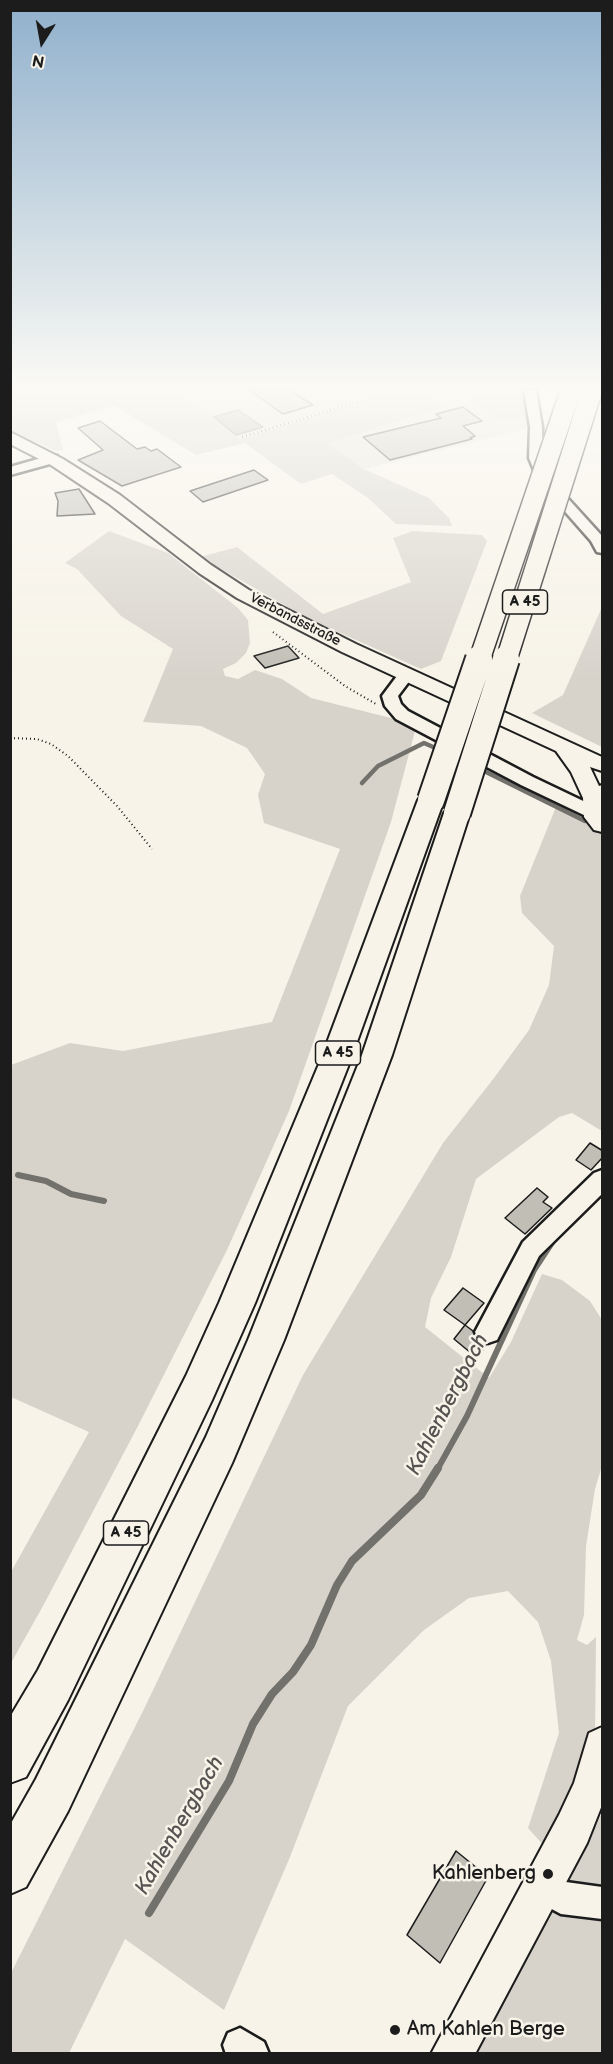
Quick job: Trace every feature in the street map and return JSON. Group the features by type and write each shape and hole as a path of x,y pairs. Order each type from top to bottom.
{"highway":[{"name":"A 45","path":"10,1871 52,1795 219,1450 266,1340 377,1055 444,807 542,486"},
{"name":"A 45","path":"10,1761 53,1685 199,1388 237,1303 334,1064 444,807 558,486"}],"main road":[{"name":"Verbandsstraße","path":"94,486 243,594 406,675 603,765"},
{"path":"562,748 581,770 598,807"},
{"path":"452,2054 578,1818 592,1785 603,1746"}],"street":[{"path":"550,486 598,540 603,549"},
{"path":"406,675 390,696 393,705 402,715 527,781 598,807"},
{"path":"488,1332 531,1249 603,1180"},
{"path":"541,1885 561,1898 603,1903"}],"path":[{"path":"273,632 364,698"},
{"path":"10,738 37,739 68,756 117,806 152,849"}],"shaded area":[{"path":"350,486 403,486 429,498 449,518 452,526 396,524 368,498"},
{"path":"109,531 168,553 238,608 248,620 250,643 246,653 236,663 223,669 225,676 238,679 255,670 282,679 311,698 399,720 415,731 391,822 289,1111 227,1250 138,1426 11,1663 11,1572 89,1432 11,1397 11,1065 70,1043 123,1051 272,1022 340,849 264,823 258,795 265,774 247,748 201,726 143,722 173,649 121,616 77,569 65,563"},
{"path":"413,531 482,535 487,541 441,661 421,669 309,619 200,557 237,547 323,614 411,582 393,538"},
{"path":"602,607 602,747 532,713 563,695"},
{"path":"558,802 585,815 602,834 602,1131 572,1113 559,1117 476,1179 451,1257 431,1298 425,1327 489,1378 511,1342 542,1274 562,1280 590,1301 602,1320 602,1466 595,1489 586,1546 584,1615 577,1640 587,1645 596,1637 595,1741 546,1848 528,1828 559,1733 551,1661 538,1622 508,1591 469,1598 424,1630 348,1706 290,1857 224,2010 125,1939 69,2053 11,2053 10,1975 144,1709 303,1375 443,1143 529,1030 549,985 554,946 522,913 520,896"},
{"path":"602,1813 602,2053 474,2054 540,1927 561,1898"}],"building":[{"path":"204,486 249,486 203,502 190,491"},
{"path":"79,489 95,514 57,516 58,501 55,493"},
{"path":"288,646 299,658 265,668 254,656"},
{"path":"590,1143 603,1151 603,1157 591,1170 576,1160"},
{"path":"537,1188 548,1197 543,1202 552,1208 525,1234 505,1218"},
{"path":"463,1288 484,1303 465,1325 444,1310"},
{"path":"465,1325 473,1331 477,1341 486,1345 477,1358 454,1339"},
{"path":"456,1851 488,1877 440,1963 407,1935"}],"waterway":[{"path":"362,783 378,766 424,743 440,750"},
{"path":"478,768 585,821"},
{"path":"18,1175 46,1181 71,1194 104,1201"},
{"name":"Kahlenbergbach","path":"437,1470 467,1416 534,1270 553,1241"},
{"name":"Kahlenbergbach","path":"149,1913 229,1781 253,1724 272,1694 293,1672 311,1645 337,1585 352,1561 421,1495 438,1468"}],"place":[{"name":"Kahlenberg","path":"548,1874"},
{"name":"Am Kahlen Berge","path":"395,2030"}]}
